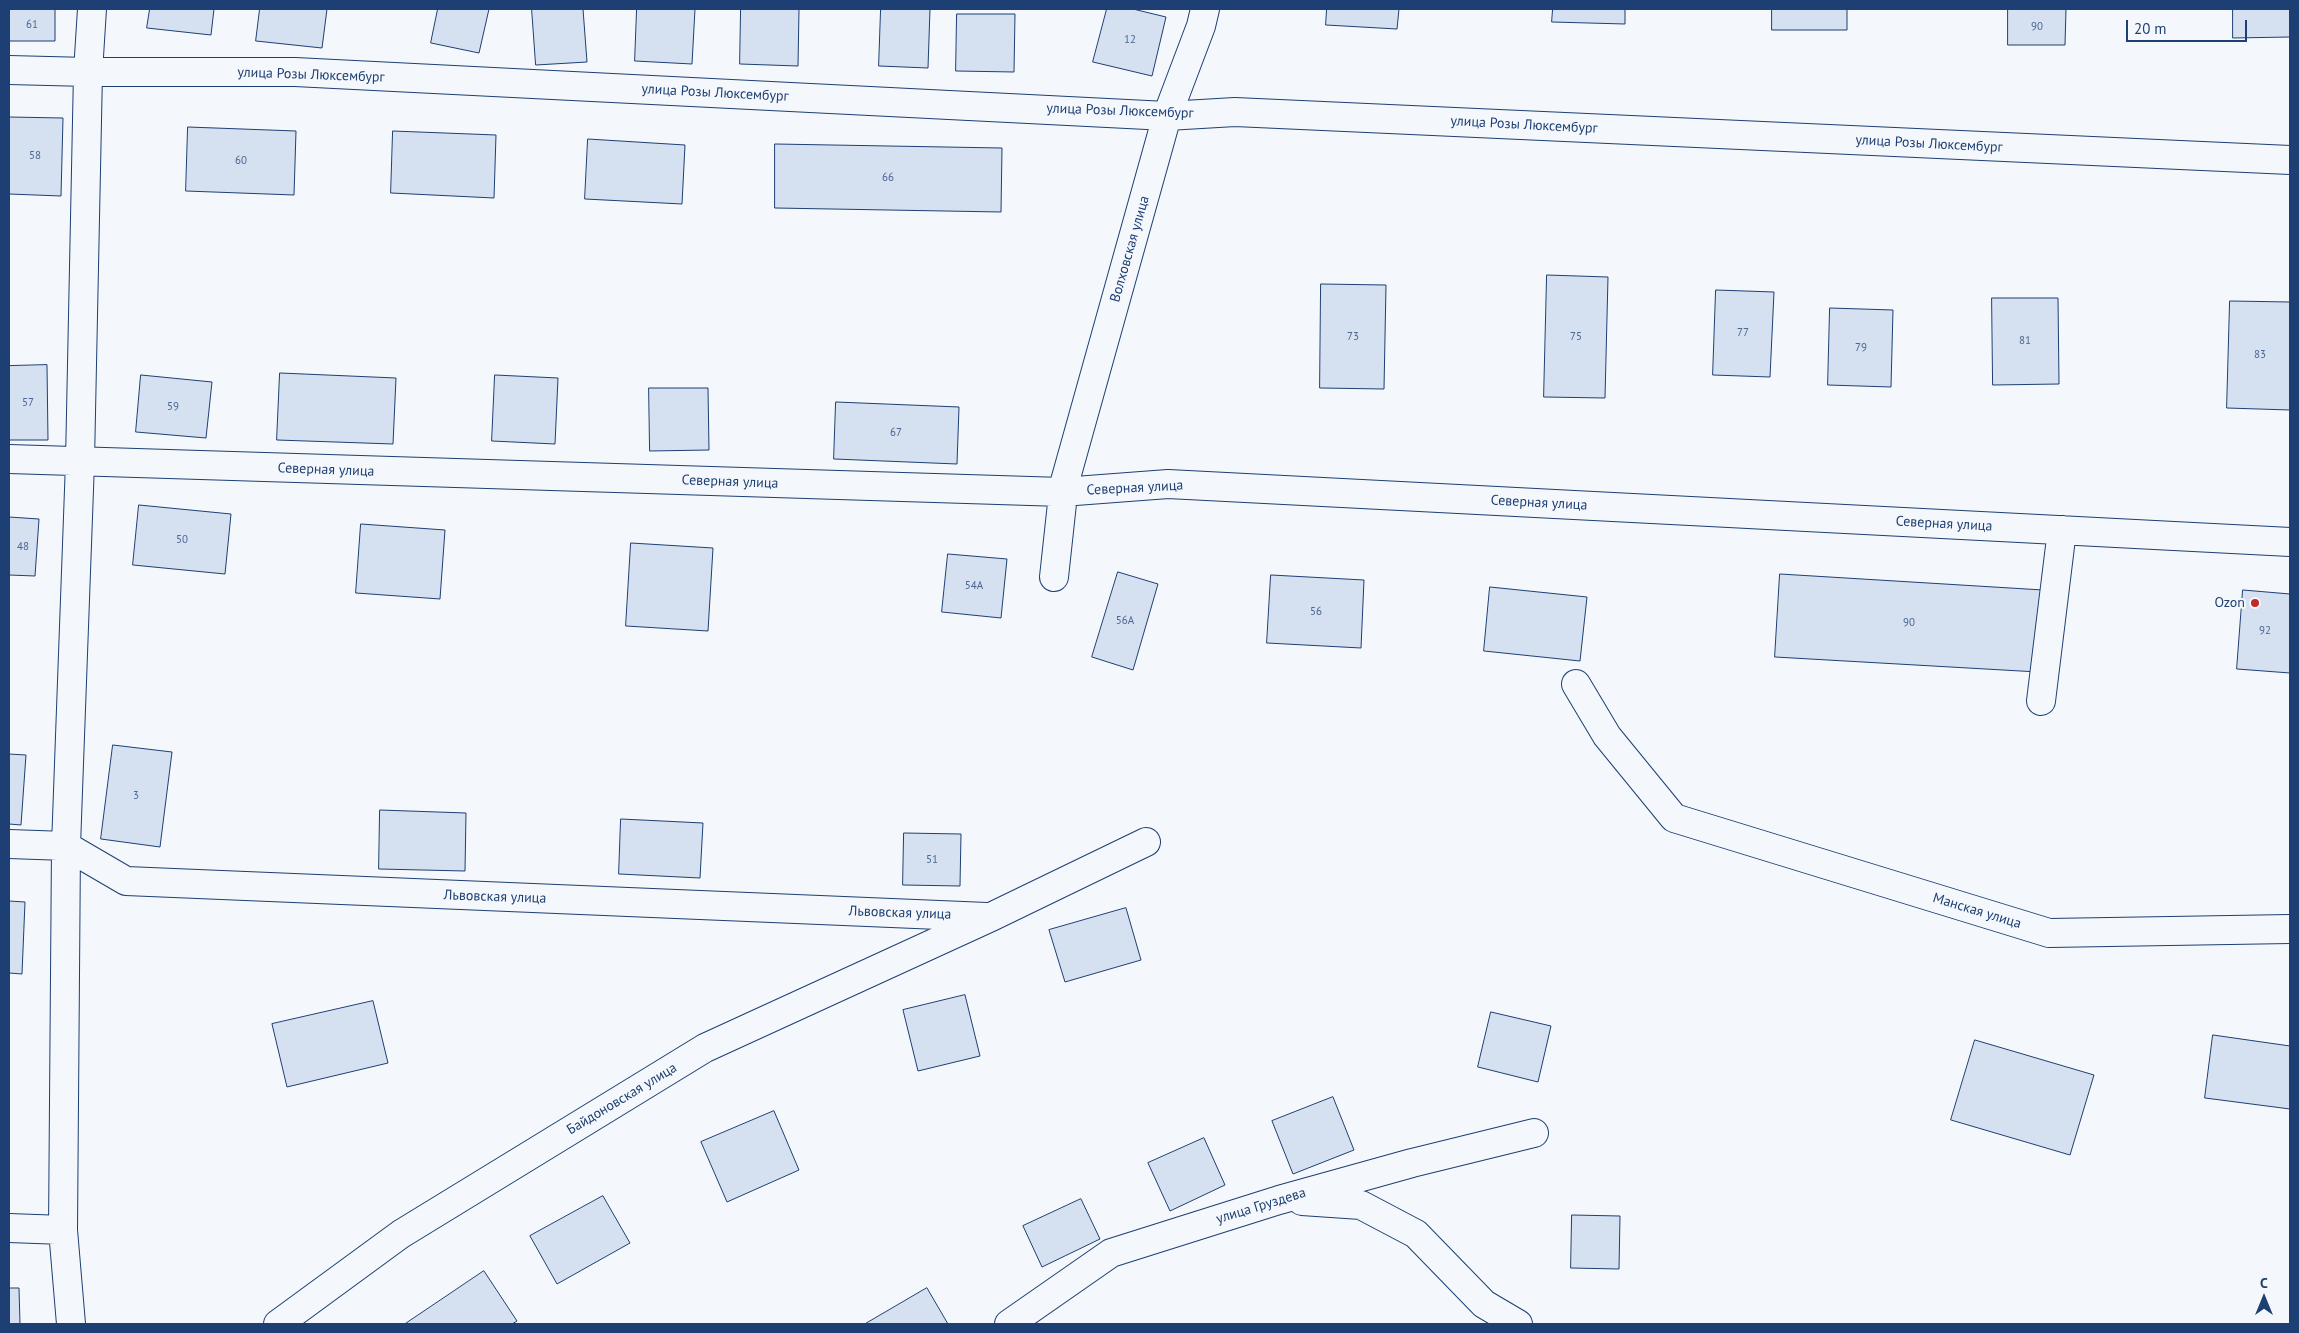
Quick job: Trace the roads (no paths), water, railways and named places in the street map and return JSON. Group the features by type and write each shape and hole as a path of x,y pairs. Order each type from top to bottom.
{"street":[{"path":"71,1324 63,1230 66,846 80,462 88,72 92,9"},
{"name":"Волховская улица","path":"1054,577 1063,489 1167,116 1201,26 1205,9"},
{"name":"улица Розы Люксембург","path":"9,70 294,72 1167,116 1245,113 2290,160"},
{"name":"Северная улица","path":"9,459 1063,489 1168,484 2290,542"},
{"path":"2041,701 2062,530"},
{"name":"Манская улица","path":"1576,684 1607,736 1674,818 2049,933 2290,929"},
{"name":"Байдоновская улица","path":"278,1324 401,1234 705,1048 991,917 1146,842"},
{"name":"Львовская улица","path":"9,844 66,846 126,881 991,917"},
{"name":"улица Груздева","path":"1008,1324 1110,1253 1280,1200 1412,1163 1534,1133"},
{"path":"1280,1200 1361,1205 1416,1234 1484,1304 1518,1324"},
{"path":"9,1228 63,1230"}],"place":[{"name":"Ozon","path":"2255,603"}]}
